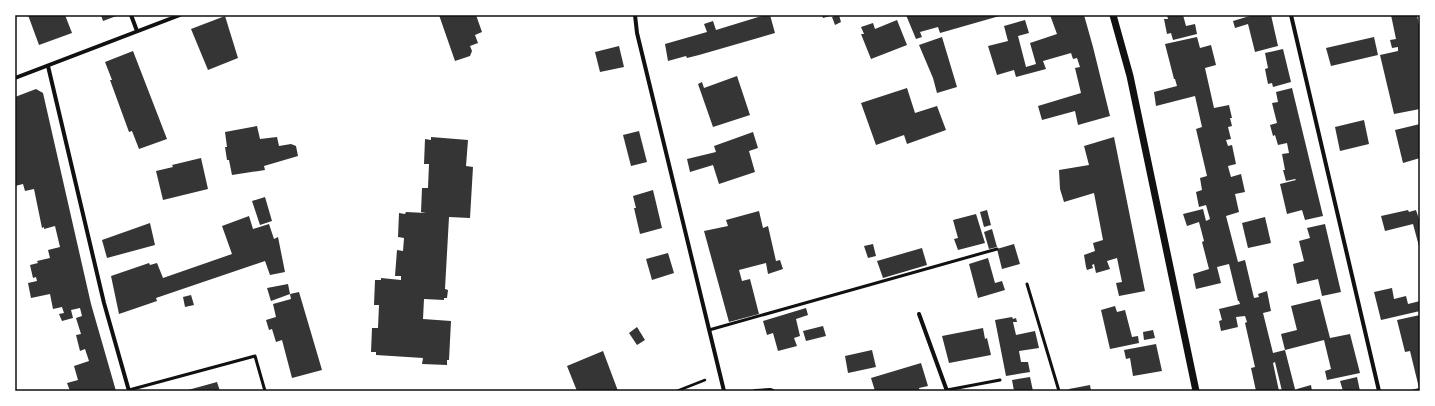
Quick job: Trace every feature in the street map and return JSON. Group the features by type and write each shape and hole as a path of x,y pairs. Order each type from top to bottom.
{"street":[{"path":"131,15 137,31"},
{"path":"15,78 180,15"},
{"path":"635,15 637,33 724,391"},
{"path":"1113,15 1130,76 1196,391"},
{"path":"1291,15 1379,391"},
{"path":"48,66 104,302 129,390"},
{"path":"919,314 947,390"},
{"path":"755,391 773,391"}],"lane":[{"path":"709,330 997,249"},
{"path":"1027,284 1060,391"},
{"path":"129,390 255,356 265,391"},
{"path":"947,390 1000,380"}],"path":[{"path":"677,391 720,374"}],"building":[{"path":"28,15 65,15 72,33 39,45"},
{"path":"101,15 119,15 103,21"},
{"path":"439,15 476,15 482,32 475,35 478,43 470,46 472,51 470,56 455,61"},
{"path":"765,15 770,15 775,33 699,55 687,58 686,56 668,61 665,44 707,32 704,24 713,21 716,30"},
{"path":"822,15 833,15 823,18"},
{"path":"839,15 841,22 835,25 832,17"},
{"path":"906,15 1003,15 940,33 938,27 920,32 922,37 916,39"},
{"path":"1050,15 1084,15 1110,116 1078,125 1075,111 1042,120 1038,106 1081,93 1075,68 1080,67 1077,58 1073,59 1071,53 1043,61 1046,69 1016,77 1014,70 997,75 988,46 1008,41 1004,26 1025,20 1029,33 1018,36 1026,67 1036,64 1030,43 1057,34"},
{"path":"1167,15 1183,15 1186,26 1195,24 1197,34 1173,40 1171,33 1167,34 1164,19 1168,19"},
{"path":"1253,15 1271,15 1278,46 1255,52 1248,24 1235,28 1233,21"},
{"path":"1391,15 1417,15 1420,30 1420,109 1394,114 1380,55 1398,51 1398,47 1392,48 1390,40 1396,39"},
{"path":"225,16 238,58 208,70 191,29"},
{"path":"897,20 907,45 871,59 861,34 864,34 861,27 873,23 875,29"},
{"path":"942,37 957,87 937,93 933,78 919,45"},
{"path":"1197,37 1200,48 1211,45 1216,65 1205,68 1214,108 1229,105 1232,118 1230,118 1232,126 1228,127 1231,139 1226,140 1228,146 1232,145 1236,164 1228,166 1231,177 1241,174 1245,192 1235,194 1239,212 1226,216 1238,262 1245,260 1254,298 1259,297 1258,294 1267,291 1271,311 1263,313 1273,353 1285,350 1295,389 1292,391 1282,391 1275,362 1273,363 1279,391 1256,391 1251,368 1255,367 1245,323 1247,322 1245,316 1236,317 1238,327 1221,331 1219,321 1222,320 1219,309 1240,304 1229,264 1217,267 1221,283 1196,289 1193,274 1209,269 1202,242 1204,241 1199,222 1187,226 1183,214 1203,209 1206,221 1210,219 1206,205 1199,207 1196,192 1202,190 1200,178 1207,176 1196,129 1202,127 1195,96 1156,106 1154,92 1177,86 1165,44"},
{"path":"1374,37 1378,55 1331,66 1326,48"},
{"path":"619,46 624,67 600,72 595,52"},
{"path":"1283,49 1291,82 1273,87 1272,83 1268,84 1265,69 1268,68 1265,53"},
{"path":"133,51 167,139 139,149 132,131 129,132 105,62"},
{"path":"737,76 750,115 713,127 698,84 702,82 704,88"},
{"path":"907,88 915,113 937,106 946,130 907,144 904,135 876,145 861,103"},
{"path":"1292,88 1323,216 1305,220 1302,210 1287,214 1280,184 1296,180 1286,181 1283,170 1285,170 1282,154 1289,153 1287,143 1278,145 1275,135 1273,136 1270,125 1277,123 1272,103 1278,102 1276,92"},
{"path":"36,89 43,93 91,304 116,391 70,391 67,383 78,380 74,366 89,361 85,349 80,351 76,335 81,334 76,318 82,316 80,308 71,310 73,318 62,321 59,314 64,313 62,307 53,309 50,294 31,298 28,283 37,281 36,277 33,278 30,265 38,263 37,261 50,258 48,250 60,247 55,226 44,229 44,227 42,228 34,189 25,191 23,184 15,186 15,97"},
{"path":"1364,120 1369,144 1340,151 1335,127"},
{"path":"1420,124 1420,158 1403,163 1395,130"},
{"path":"257,126 260,139 277,137 279,146 291,144 296,146 298,156 264,166 265,170 232,175 229,160 227,160 225,132"},
{"path":"639,131 647,162 631,166 623,135"},
{"path":"753,132 758,148 749,151 755,172 719,184 713,165 690,172 687,159 716,152 714,146"},
{"path":"431,137 468,140 466,166 473,167 470,218 449,217 445,289 448,290 447,298 444,298 444,300 424,299 423,319 451,321 449,360 447,360 447,365 422,364 423,358 376,355 376,352 371,352 372,328 378,328 379,305 374,305 375,280 381,280 381,278 401,280 401,276 395,276 397,250 403,251 404,238 398,237 399,213 426,213 421,212 422,188 428,188 429,164 424,164 425,139 431,140"},
{"path":"1114,137 1145,291 1119,296 1116,283 1122,282 1117,258 1107,261 1110,269 1096,273 1094,264 1092,265 1093,268 1087,270 1086,267 1084,255 1095,251 1093,243 1103,240 1094,193 1064,202 1060,189 1059,170 1089,165 1084,146"},
{"path":"201,158 208,189 163,200 156,171 173,167 172,165"},
{"path":"653,190 662,228 640,234 633,196"},
{"path":"265,197 272,221 260,225 252,201"},
{"path":"987,210 991,225 984,227 980,212"},
{"path":"1408,210 1409,212 1416,210 1420,222 1420,250 1413,224 1385,231 1381,216"},
{"path":"759,211 763,228 768,226 776,261 780,260 783,269 768,274 766,263 739,270 742,281 750,279 759,314 729,322 704,231 728,226 726,220"},
{"path":"976,214 985,243 958,250 954,239 958,238 953,220"},
{"path":"249,216 253,229 269,224 274,239 278,237 285,272 270,275 265,261 156,298 157,301 119,314 111,276 149,263 150,265 157,263 163,278 232,254 222,226"},
{"path":"1265,217 1271,243 1248,248 1242,223"},
{"path":"150,223 155,245 107,258 102,240"},
{"path":"1325,224 1341,292 1322,296 1318,279 1297,284 1293,264 1304,261 1299,241 1310,238 1307,228"},
{"path":"992,229 997,247 989,249 984,232"},
{"path":"873,244 876,256 868,258 864,246"},
{"path":"1014,244 1020,264 1002,269 997,249"},
{"path":"922,248 927,265 883,278 877,261"},
{"path":"668,253 674,273 652,280 646,259"},
{"path":"988,258 995,283 1002,281 1005,290 978,298 969,264"},
{"path":"288,284 290,294 271,301 267,288"},
{"path":"1392,288 1394,299 1406,296 1408,304 1420,301 1420,311 1381,320 1374,292"},
{"path":"299,292 322,370 292,378 282,340 276,342 272,329 269,330 266,320 276,317 273,304 291,299 290,294"},
{"path":"191,295 194,305 185,307 183,297"},
{"path":"1320,299 1330,338 1350,334 1360,373 1327,380 1325,371 1331,369 1324,340 1285,350 1281,334 1297,330 1291,306"},
{"path":"1115,306 1117,312 1125,310 1132,337 1138,336 1139,343 1110,349 1101,310"},
{"path":"806,308 808,315 796,319 800,336 794,338 797,346 778,351 773,333 767,335 763,321"},
{"path":"1420,315 1420,391 1407,391 1419,388 1410,351 1405,352 1397,320"},
{"path":"1012,317 1013,319 1016,318 1017,322 1013,322 1016,335 1035,331 1039,348 1019,351 1021,362 1028,362 1030,372 1006,376 995,320"},
{"path":"823,326 826,336 806,341 803,331"},
{"path":"637,327 645,340 637,345 629,333"},
{"path":"983,328 985,339 987,338 991,355 949,363 942,336"},
{"path":"1153,330 1155,338 1144,340 1143,332"},
{"path":"1156,344 1162,371 1133,376 1130,358 1126,359 1124,350"},
{"path":"872,350 876,367 848,373 845,356"},
{"path":"603,351 618,391 577,391 567,366"},
{"path":"921,363 928,386 919,388 920,391 875,391 871,378"},
{"path":"1030,377 1033,391 1014,391 1012,380"},
{"path":"1357,377 1360,391 1343,391 1340,381"},
{"path":"217,382 220,391 188,391 188,390"},
{"path":"1090,385 1091,391 1069,391 1069,389"},
{"path":"1311,385 1312,391 1297,391 1297,389"}]}
